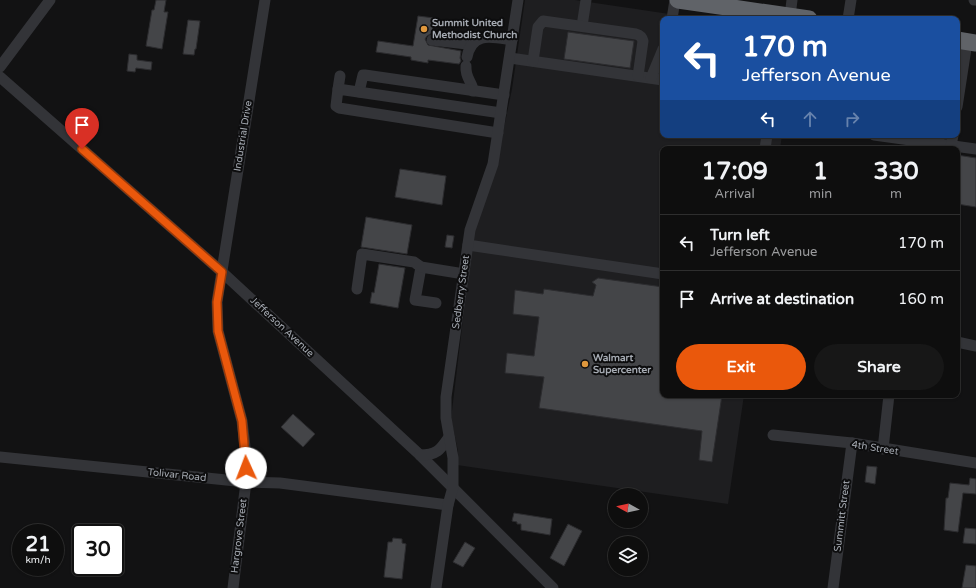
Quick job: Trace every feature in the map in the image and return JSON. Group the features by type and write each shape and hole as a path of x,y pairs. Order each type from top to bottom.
{"highway":[{"path":"678,0 791,8 804,16"}],"street":[{"path":"0,67 50,0"},
{"name":"Industrial Drive","path":"222,272 265,0"},
{"name":"Sedberry Street","path":"436,588 448,505 453,487 453,458 446,418 446,397 472,222 491,170 518,0"},
{"path":"582,26 586,0"},
{"path":"672,16 675,0"},
{"path":"848,16 851,0"},
{"path":"533,61 538,27 543,21 582,26 640,35 643,38 643,41 638,76"},
{"path":"473,91 472,86 466,76 466,62 470,46 476,40 487,37 512,40"},
{"path":"432,40 467,44 470,46"},
{"path":"960,76 967,42"},
{"path":"651,78 660,56"},
{"path":"510,58 660,80"},
{"path":"359,92 363,75 365,75 504,95"},
{"path":"340,76 336,104 339,108 498,133"},
{"name":"Jefferson Avenue","path":"0,77 222,272 420,455 553,588"},
{"path":"338,89 501,113"},
{"path":"918,138 952,140 976,149"},
{"path":"468,246 660,274"},
{"path":"357,289 362,254 414,262 421,268 464,274"},
{"path":"421,268 415,300 436,303"},
{"name":"Hargrove Street","path":"222,272 217,302 218,331 242,421 246,455 246,482 233,588"},
{"path":"960,343 976,346"},
{"path":"882,449 889,398"},
{"name":"4th Street","path":"774,435 852,443 976,463"},
{"path":"420,455 432,455 442,447 449,436"},
{"name":"Summitt Street","path":"833,588 852,443"},
{"name":"Tolivar Road","path":"0,457 246,482 280,483 448,505"}],"shaded area":[{"path":"525,0 575,0 683,16 660,16 660,138 782,138 780,146 660,146 660,398 744,398 728,504 648,492 648,488 617,488 457,465 458,451 451,419 474,228 497,161 512,89"}],"building":[{"path":"156,0 166,0 164,12 168,12 162,49 146,46 152,10 154,10"},
{"name":"Summit United Methodist Church","path":"418,16 434,18 432,33 425,39 428,45 461,51 461,61 459,64 428,60 428,63 411,60 411,57 376,52 378,41 413,46"},
{"path":"188,20 200,21 194,55 183,54"},
{"path":"568,32 634,41 630,68 564,59"},
{"path":"129,54 137,55 137,60 152,62 151,70 136,68 135,72 127,71"},
{"path":"960,155 976,158 976,207 960,204"},
{"path":"400,169 446,176 442,205 395,197"},
{"path":"366,217 412,225 407,254 361,247"},
{"path":"447,235 454,236 452,248 445,247"},
{"path":"379,264 405,268 398,308 370,303 372,292 374,293"},
{"name":"Walmart Supercenter","path":"598,278 660,287 660,398 722,398 712,462 699,460 702,431 539,408 544,377 505,373 507,353 534,356 539,317 513,314 515,290 543,294 544,289 593,296 596,285 592,282"},
{"path":"293,414 315,434 303,447 281,427"},
{"path":"867,466 877,467 875,484 865,482"},
{"path":"970,478 976,479 976,494 963,493 958,532 944,530 946,498 948,498 950,483 969,485"},
{"path":"514,513 552,519 550,535 521,530 521,524 517,524 517,522 512,521"},
{"path":"568,524 582,531 564,566 550,558"},
{"path":"965,528 976,529 976,544 963,543"},
{"path":"393,538 402,539 402,543 406,544 402,579 384,577 388,542 392,542"},
{"path":"465,542 475,548 463,567 453,562"},
{"path":"966,565 976,566 976,588 962,588"}],"place":[{"name":"Summit United Methodist Church","path":"424,29"},
{"name":"Walmart Supercenter","path":"585,364"}],"route":[{"path":"82,149 222,272 217,302 218,331 242,421 246,468"}]}
